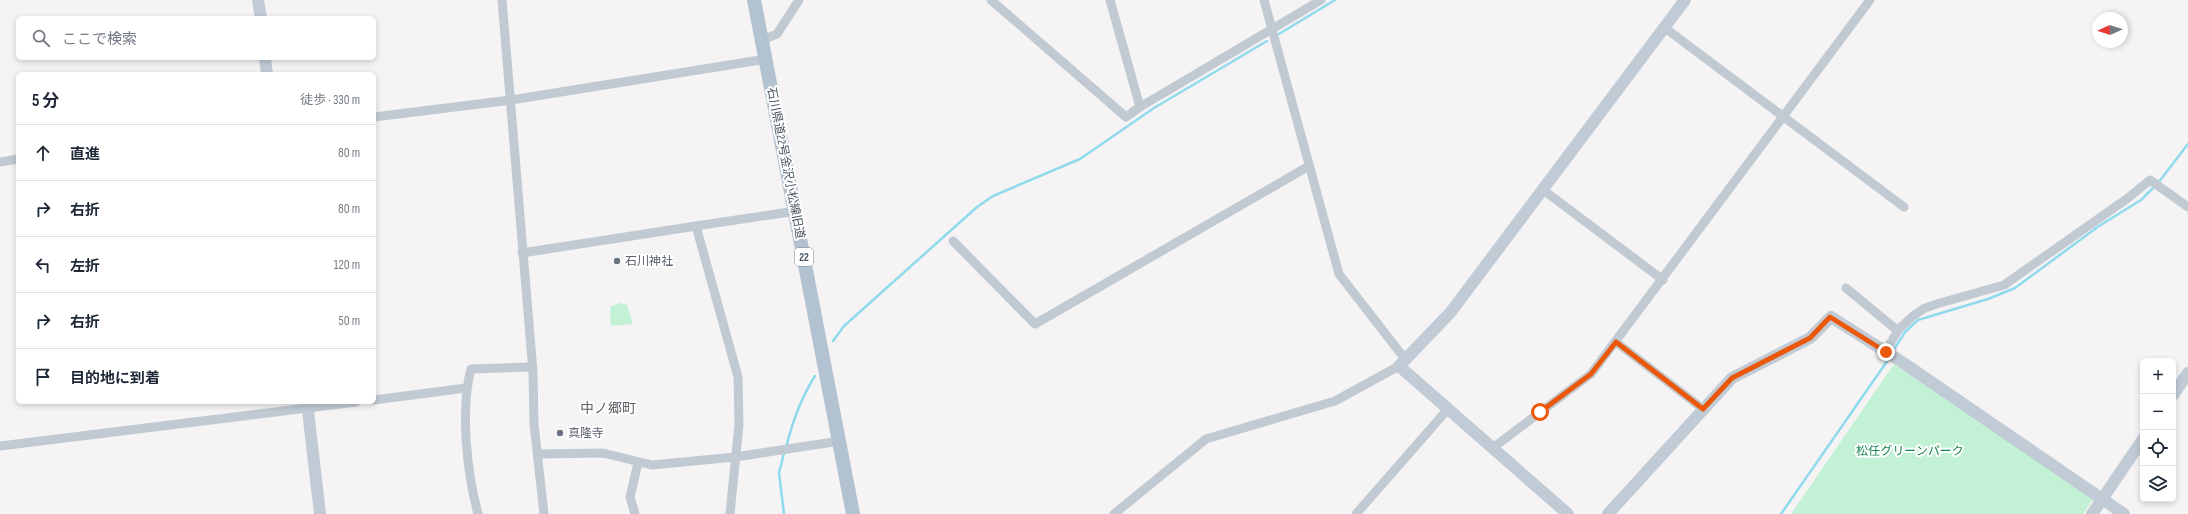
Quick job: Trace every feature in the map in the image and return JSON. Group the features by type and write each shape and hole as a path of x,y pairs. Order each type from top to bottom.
{"main road":[{"name":"石川県道22号金沢小松線旧道","path":"754,0 796,211 853,514"}],"street":[{"path":"258,0 261,16"},
{"path":"502,0 544,514"},
{"path":"762,40 777,34 799,0"},
{"path":"991,0 1126,117 1140,107 1321,0"},
{"path":"1110,0 1140,107"},
{"path":"1264,0 1339,274 1402,362 1448,409 1494,447 1568,514"},
{"path":"1114,514 1206,439 1335,401 1402,362 1450,313 1685,0"},
{"path":"1494,447 1591,374 1870,0"},
{"path":"1664,28 1784,116 1904,207"},
{"path":"376,117 511,100 766,59"},
{"path":"265,60 267,72"},
{"path":"0,162 16,160"},
{"path":"953,241 1035,324 1309,166"},
{"path":"1890,354 1898,331 1913,316 1925,308 2004,285 2150,180 2188,207"},
{"path":"1542,189 1662,280"},
{"path":"522,253 796,211"},
{"path":"696,226 738,377 739,424 730,514"},
{"path":"1846,288 1898,331"},
{"path":"1608,514 1732,378 1810,338 1830,317 1890,354 2124,514"},
{"path":"1616,342 1703,409"},
{"path":"478,514 471,489 466,426 466,388 471,368 532,367"},
{"path":"2174,394 2188,373"},
{"path":"376,400 466,388"},
{"path":"0,446 323,404"},
{"path":"307,405 320,514"},
{"path":"1356,514 1448,409"},
{"path":"538,454 603,453 638,463 652,465 735,457 791,447 840,441"},
{"path":"2092,514 2140,443"},
{"path":"635,514 630,497 638,463"}],"green space":[{"path":"620,303 627,305 633,324 611,326 610,307"},
{"name":"松任グリーンパーク","path":"1894,364 2094,498 2083,514 1791,514"}],"waterway":[{"path":"1279,34 1335,0"},
{"path":"833,341 844,326 977,207 993,196 1080,159 1154,108 1267,41"},
{"path":"2158,183 2188,144"},
{"path":"1893,351 1905,332 1918,320 1988,299 2015,288 2099,226 2141,200 2154,187"},
{"path":"1781,514 1890,357"},
{"path":"786,448 791,429 805,393 815,376"},
{"path":"784,453 779,473 784,514"}],"place":[{"name":"石川神社","path":"617,261"},
{"name":"真隆寺","path":"560,433"}],"district":[{"name":"中ノ郷町","path":"608,408"}],"route":[{"path":"1540,412 1591,374 1616,342 1703,409 1732,378 1810,338 1830,317 1886,352"}]}
